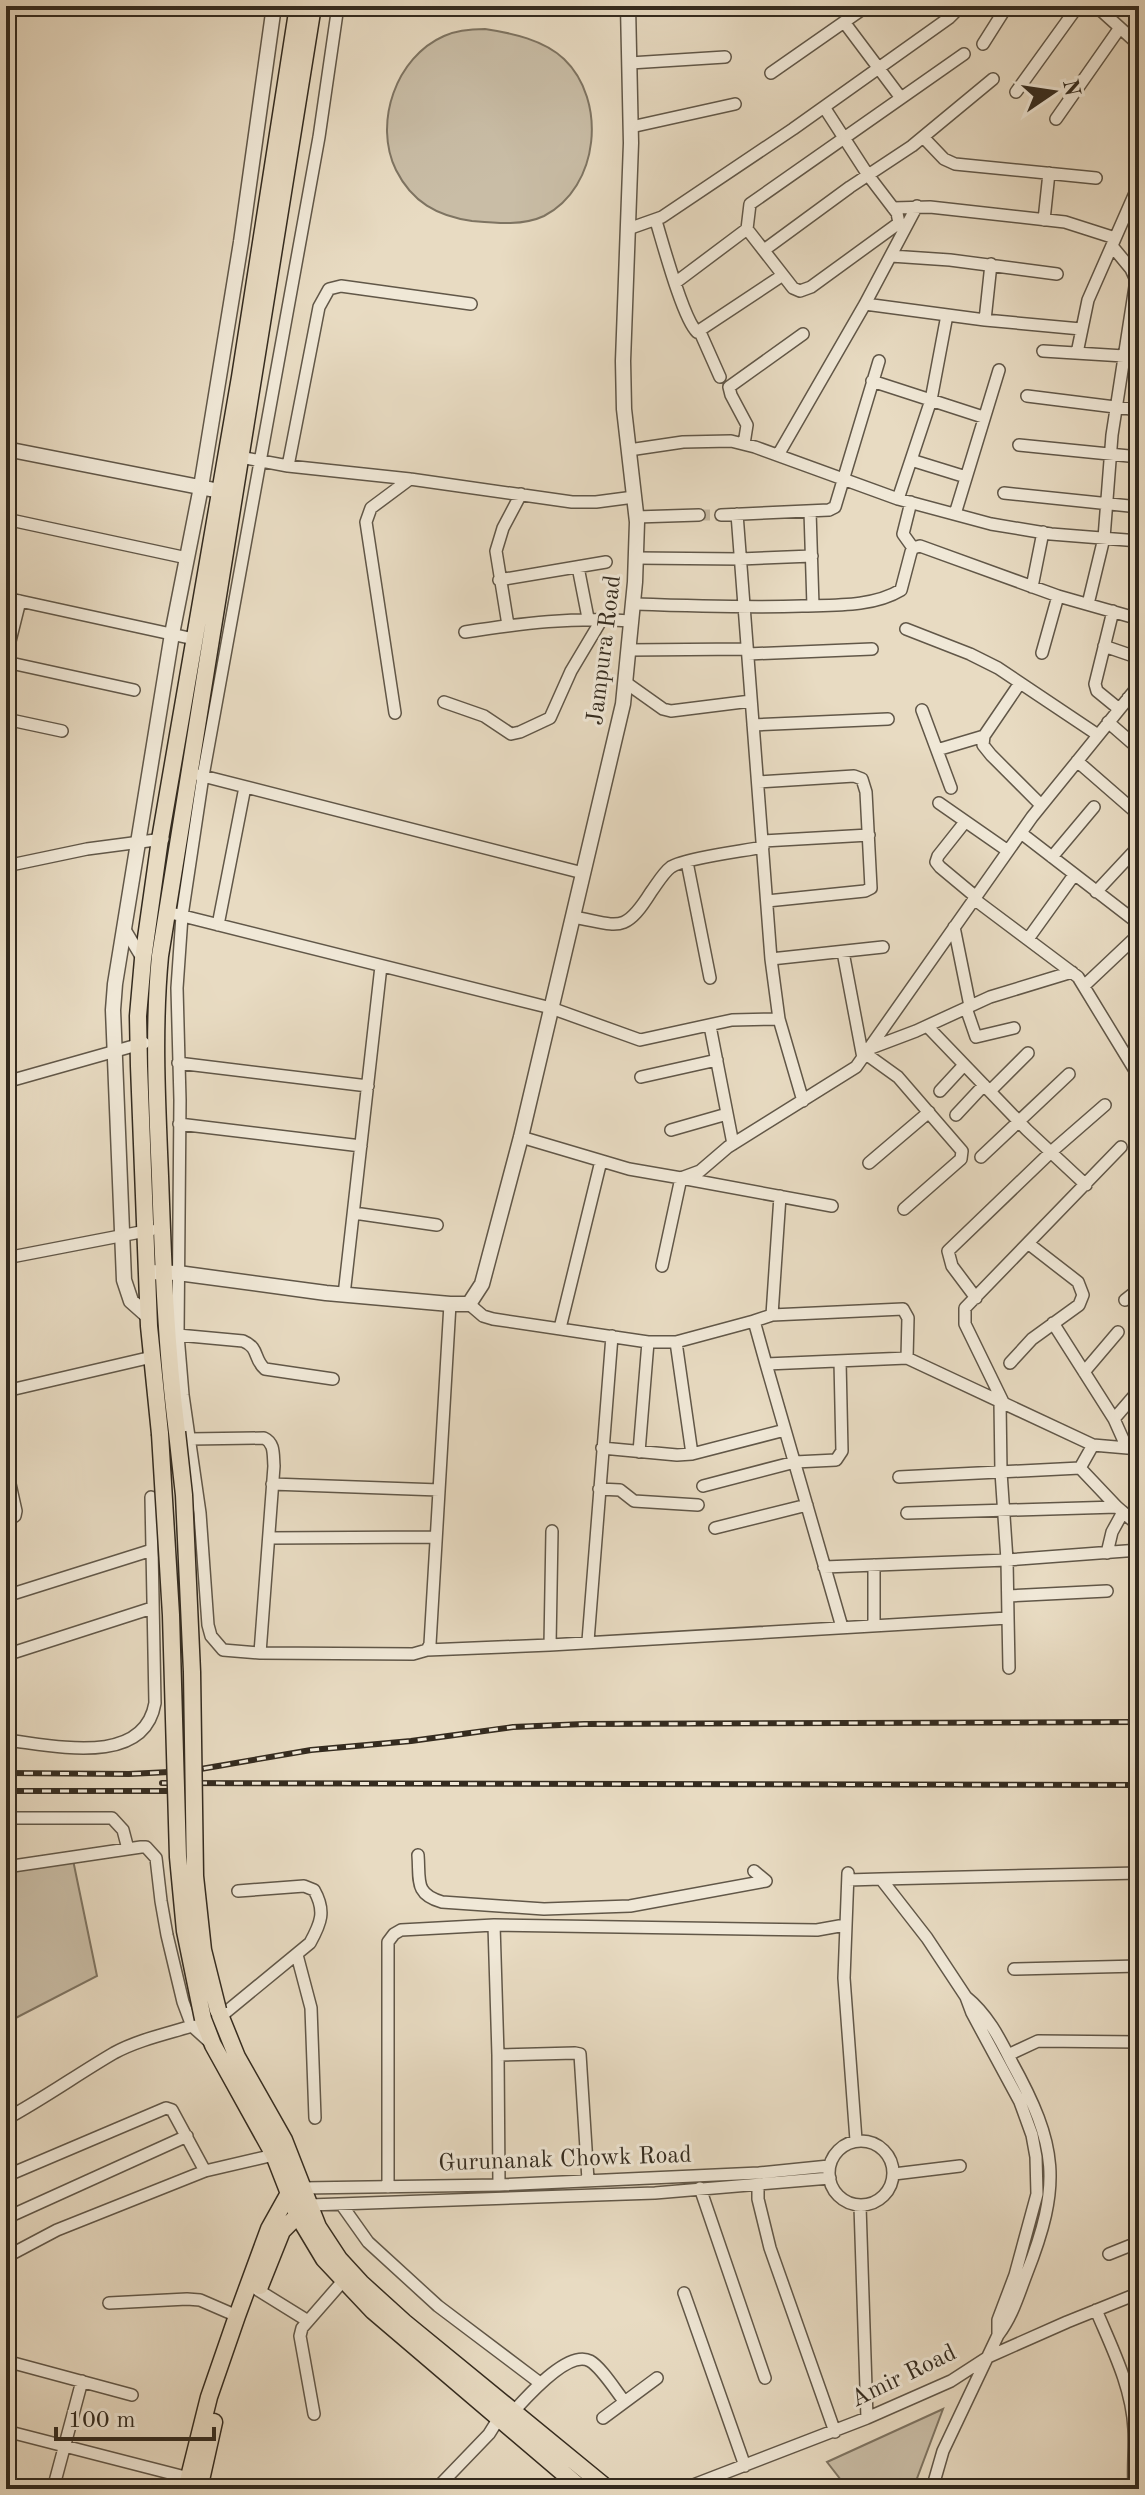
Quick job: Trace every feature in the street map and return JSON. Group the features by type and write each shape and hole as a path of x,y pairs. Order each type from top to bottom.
{"main road":[{"path":"154,1229 156,997 174,914 180,836 197,774 228,492 298,6"},
{"path":"313,6 240,457 228,492 194,639 160,839 138,1016 154,1229 163,1273 170,1378 184,1495 192,1672 195,1876 208,2018 213,2045 296,2191 318,2250 343,2281 373,2311 506,2415 608,2489"},
{"path":"163,1273 149,1317 152,1357 176,1435"},
{"path":"191,2485 209,2397 237,2316 269,2229 296,2191 284,2140 237,2057 208,2018"},
{"path":"191,2485 229,2365 282,2231 304,2210"},
{"path":"304,2210 361,2283 582,2489"}],"street":[{"path":"149,1317 131,1301 124,1280 114,1050 115,984 241,242 274,6"},
{"path":"338,6 319,137 261,461 197,774 174,914 179,1124 163,1273 178,1335 183,1395 176,1435 200,1513 211,1636 223,1650 413,1654 427,1650 1008,1618"},
{"name":"Jampura Road","path":"469,1304 482,1284 521,1137 623,704 636,558 636,517 624,409 623,361 631,127 628,6"},
{"path":"771,73 867,6"},
{"path":"628,229 656,221 824,107 949,18 955,12 955,6"},
{"path":"983,44 1007,6"},
{"path":"1016,92 1078,6"},
{"path":"1096,6 1139,45"},
{"path":"844,22 901,98"},
{"path":"1056,119 1119,29"},
{"path":"824,107 844,139 868,175 900,217 896,226 811,287 797,290 747,229 750,204 844,139 964,54"},
{"path":"630,63 725,57"},
{"path":"764,250 923,137 993,79"},
{"path":"631,127 735,104"},
{"path":"923,137 944,159 955,164 1096,178"},
{"path":"1044,220 1049,173"},
{"path":"1077,353 1088,300 1139,184"},
{"path":"893,208 917,206 1081,226 1114,242 1135,275 1136,302 1116,407 1104,538 1088,604"},
{"path":"778,455 917,206"},
{"path":"656,221 691,326 700,332 720,377"},
{"path":"675,283 747,229"},
{"path":"891,256 991,264 1057,274"},
{"path":"985,320 991,264"},
{"path":"700,332 783,275"},
{"path":"288,466 319,307 329,289 341,286 471,304"},
{"path":"865,304 1081,329"},
{"path":"898,499 931,400 947,315"},
{"path":"744,444 747,425 729,387 803,334"},
{"path":"1043,351 1124,356"},
{"path":"721,515 829,510 835,507 879,361"},
{"path":"955,514 999,370"},
{"path":"872,381 983,417"},
{"path":"1027,396 1139,410"},
{"path":"629,450 708,440 744,444 898,499 991,524 1139,541"},
{"path":"1019,445 1139,457"},
{"path":"6,449 228,492"},
{"path":"240,457 288,466 410,479 572,502 634,497"},
{"path":"911,460 966,477"},
{"path":"395,713 366,522 371,508 410,479"},
{"path":"1004,493 1139,507"},
{"path":"508,625 496,551 521,494"},
{"path":"633,604 744,608 813,606 849,604 896,593 903,587 913,548 903,534 911,502"},
{"path":"810,511 813,606"},
{"path":"737,514 771,959 779,1019 803,1101"},
{"path":"636,517 699,515"},
{"path":"6,519 187,558"},
{"path":"1032,587 1043,532"},
{"path":"913,548 925,547 1058,596 1139,619"},
{"path":"636,558 812,556"},
{"path":"499,580 606,562"},
{"path":"578,567 588,618"},
{"path":"1042,653 1058,596"},
{"path":"6,598 194,639"},
{"path":"20,601 6,660 134,690"},
{"path":"1113,611 1095,688 1119,709"},
{"path":"465,632 552,620 588,618 631,621"},
{"path":"444,702 484,716 511,734 544,722 555,711 571,671 602,619"},
{"path":"906,629 998,668 1098,735"},
{"path":"1104,646 1139,658"},
{"path":"628,650 872,649"},
{"path":"625,682 663,709 671,711 751,701"},
{"path":"1020,683 983,741 986,749 1041,805"},
{"path":"681,1178 700,1171 733,1144 856,1067 1041,805 1139,685"},
{"path":"1128,698 1139,708"},
{"path":"922,710 951,788"},
{"path":"6,719 62,731"},
{"path":"753,725 888,719"},
{"path":"1108,722 1139,749"},
{"path":"937,750 984,736"},
{"path":"1077,761 1139,815"},
{"path":"197,774 583,873"},
{"path":"758,782 858,777 864,783 866,792 872,885 868,890 767,901"},
{"path":"218,925 245,787"},
{"path":"939,803 1008,851"},
{"path":"1052,857 1094,807"},
{"path":"965,822 936,862 975,898 1085,985 1139,1077"},
{"path":"1021,833 1139,924"},
{"path":"573,917 612,924 626,922 638,913 671,867 687,862 763,844 869,835"},
{"path":"6,866 87,849 180,836"},
{"path":"1096,892 1138,847"},
{"path":"687,862 710,978"},
{"path":"1028,939 1074,875"},
{"path":"174,914 551,1008 640,1040 743,1019 779,1019"},
{"path":"954,927 976,1037 1014,1028"},
{"path":"124,928 143,959"},
{"path":"1085,985 1139,934"},
{"path":"771,959 883,947"},
{"path":"843,952 866,1054 898,1077 960,1147 962,1156 904,1209"},
{"path":"344,1295 381,966"},
{"path":"866,1054 1003,993 1072,972"},
{"path":"710,1026 733,1144"},
{"path":"927,1026 1086,1185"},
{"path":"6,1082 114,1050 157,1042"},
{"path":"956,1115 1028,1053"},
{"path":"641,1077 717,1060"},
{"path":"178,1063 368,1086"},
{"path":"940,1091 964,1065"},
{"path":"981,1157 1069,1074"},
{"path":"976,1298 952,1266 948,1251 1105,1105"},
{"path":"869,1163 929,1112"},
{"path":"671,1130 727,1114"},
{"path":"179,1124 361,1146"},
{"path":"521,1137 629,1169 832,1206"},
{"path":"1009,1668 1007,1560 1001,1472 1002,1403 965,1324 963,1312 1121,1147"},
{"path":"560,1328 601,1161"},
{"path":"662,1266 681,1178"},
{"path":"772,1315 780,1196"},
{"path":"354,1213 437,1225"},
{"path":"6,1258 154,1229"},
{"path":"1010,1363 1021,1350 1083,1300 1078,1282 1029,1244"},
{"path":"163,1273 344,1295 469,1304 483,1316 493,1319 648,1342 676,1342 772,1315 903,1309 908,1318 907,1358"},
{"path":"1125,1300 1139,1289"},
{"path":"427,1650 430,1644 450,1304"},
{"path":"754,1321 842,1627"},
{"path":"1053,1323 1133,1448"},
{"path":"1084,1372 1118,1332"},
{"path":"178,1335 243,1341 256,1351 258,1361 265,1369 333,1379"},
{"path":"588,1641 612,1336"},
{"path":"639,1452 648,1342"},
{"path":"676,1342 692,1454"},
{"path":"6,1391 152,1357"},
{"path":"766,1364 907,1358 1093,1445 1133,1448"},
{"path":"703,1486 795,1462 836,1460 842,1451 840,1361"},
{"path":"1114,1419 1139,1390"},
{"path":"602,1448 692,1454 785,1430"},
{"path":"176,1435 264,1438 273,1446 260,1653"},
{"path":"1080,1468 1093,1445"},
{"path":"6,1466 16,1511 15,1516 6,1521"},
{"path":"899,1477 1080,1468 1130,1515"},
{"path":"272,1484 439,1490"},
{"path":"599,1489 620,1490 634,1501 698,1505"},
{"path":"6,1740 73,1748 113,1746 128,1741 152,1715 155,1703 151,1497"},
{"path":"715,1528 807,1505"},
{"path":"907,1513 1004,1510 1130,1515"},
{"path":"1107,1553 1112,1532 1130,1515"},
{"path":"550,1645 552,1531"},
{"path":"269,1538 436,1537"},
{"path":"6,1596 152,1550"},
{"path":"824,1567 1007,1560 1139,1550"},
{"path":"874,1565 874,1625"},
{"path":"1008,1596 1107,1591"},
{"path":"6,1655 152,1608"},
{"path":"6,1818 112,1818 123,1830 128,1849"},
{"path":"6,1867 146,1847 156,1858 167,1935 183,2002 208,2018"},
{"path":"418,1855 420,1885 428,1898 442,1902 544,1909 630,1906 766,1881 754,1871"},
{"path":"856,2140 844,1978 848,1876 881,1879 1139,1873"},
{"path":"881,1879 927,1938 966,1997 986,2017 1041,2119 1050,2155 1051,2189 1033,2258 1007,2323 998,2335 943,2451 932,2489"},
{"path":"6,2119 52,2094 115,2053 208,2018 310,1943 322,1910 314,1890 304,1886 238,1891"},
{"path":"388,2187 388,1942 394,1934 401,1930 494,1925 817,1930 845,1925"},
{"path":"494,1925 499,2185"},
{"path":"297,1955 311,2008 315,2118"},
{"path":"1014,1969 1139,1966"},
{"path":"966,1997 1020,2102 1032,2135 1038,2182 1015,2275 998,2320 998,2335"},
{"path":"1008,2055 1038,2041 1139,2042"},
{"path":"498,2055 580,2054 588,2180"},
{"path":"6,2176 160,2109 172,2110 205,2171"},
{"path":"6,2218 187,2136"},
{"path":"856,2140 875,2144 885,2151 892,2162 894,2174 891,2187 883,2197 873,2204 860,2206 838,2196 831,2185 830,2172 839,2150 856,2140"},
{"path":"6,2257 57,2230 205,2171 274,2155"},
{"path":"894,2174 960,2166"},
{"path":"304,2210 341,2204 655,2193 758,2185 830,2172"},
{"name":"Gurunanak Chowk Road","path":"296,2191 830,2172"},
{"path":"758,2185 758,2199 770,2248 835,2432"},
{"path":"700,2188 765,2378"},
{"path":"341,2204 368,2242 427,2295 540,2383"},
{"path":"860,2206 867,2418"},
{"path":"1109,2254 1139,2242"},
{"path":"314,2414 300,2336 302,2328 343,2281"},
{"path":"258,2290 308,2321"},
{"path":"684,2293 745,2466"},
{"name":"Amir Road","path":"683,2489 835,2432 951,2381 988,2357 1139,2293"},
{"path":"109,2303 200,2300 237,2316"},
{"path":"1096,2310 1130,2398 1134,2427 1134,2485 1138,2489"},
{"path":"436,2489 506,2415 560,2368 580,2359 591,2362 624,2401"},
{"path":"6,2361 132,2395"},
{"path":"603,2418 657,2378"},
{"path":"53,2489 82,2381"},
{"path":"6,2431 191,2485"}],"shaded area":[{"path":"485,29 527,38 556,52 578,76 587,97 591,142 577,185 563,203 544,216 527,221 472,221 427,206 402,181 389,152 388,112 393,93 413,59 444,36 464,30"},
{"path":"73,1860 97,1976 6,2023 6,1867"},
{"path":"943,2409 913,2489 848,2489 827,2462"}],"tunnel":[{"path":"699,515 721,515"}],"railway":[{"path":"6,1773 189,1771 311,1750 513,1727 584,1724 1139,1722"},
{"path":"162,1783 1139,1785"},
{"path":"6,1791 174,1791"}]}
